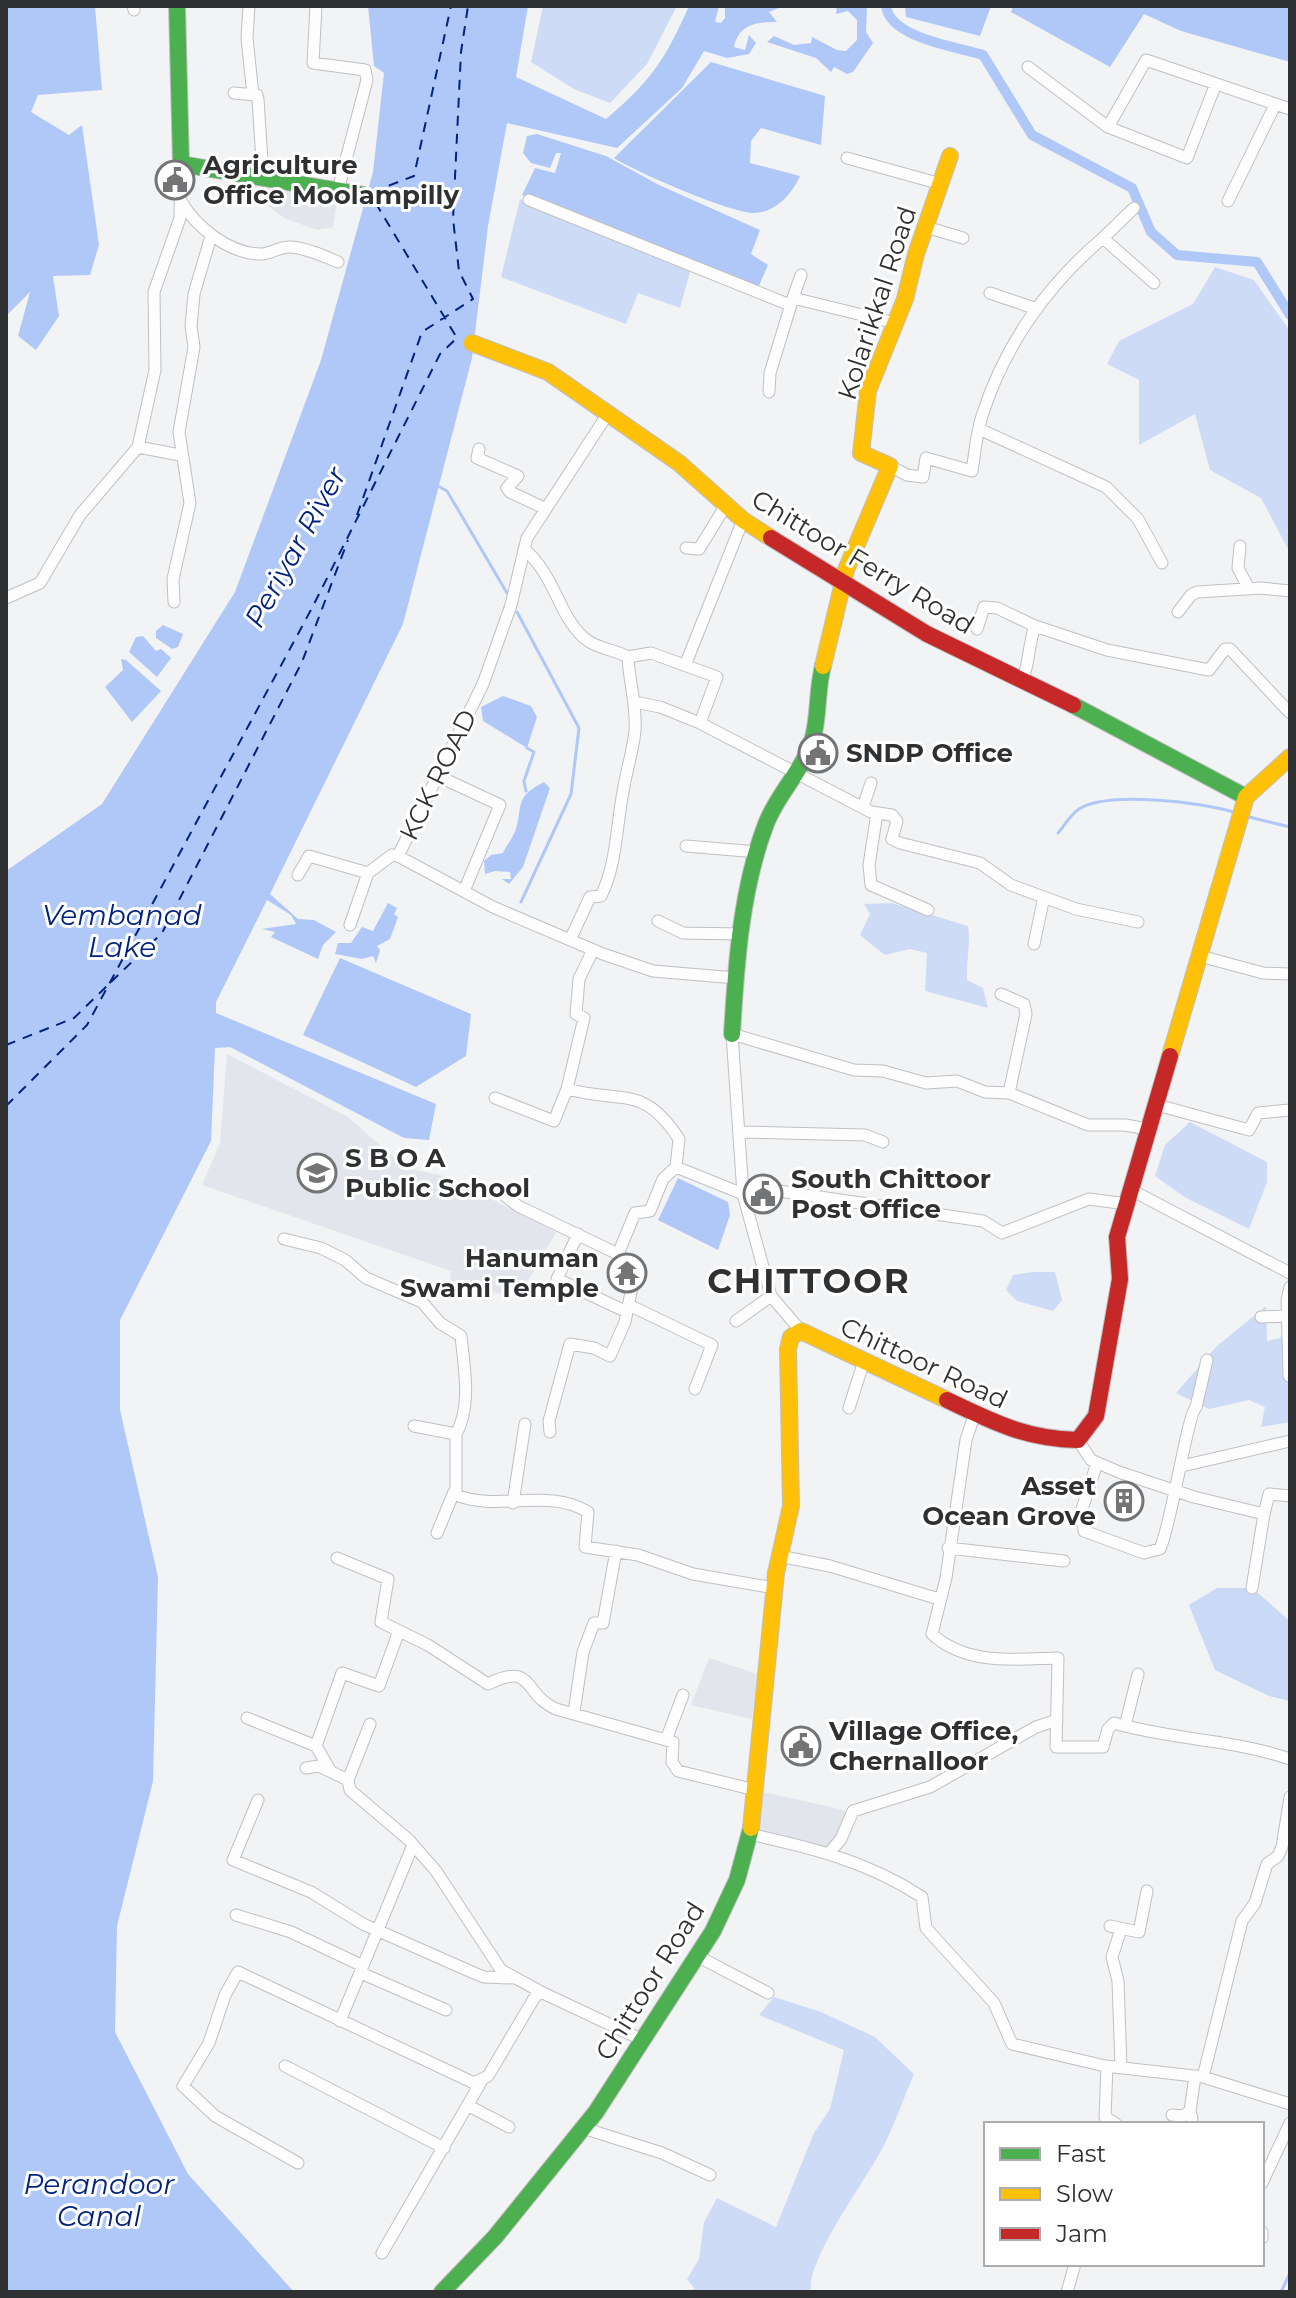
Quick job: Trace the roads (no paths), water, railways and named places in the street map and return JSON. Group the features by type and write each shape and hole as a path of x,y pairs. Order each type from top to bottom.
{"street":[{"path":"6,598 40,583 80,515 138,447 156,361 154,292 180,218 177,6"},
{"path":"249,6 247,38 253,95"},
{"path":"316,6 313,63 365,70 367,80 338,190"},
{"path":"1108,127 1146,60 1290,109"},
{"path":"1028,67 1108,127 1187,158 1215,86"},
{"path":"234,93 253,95 258,99 263,177"},
{"path":"1228,201 1275,105"},
{"name":"Kolarikkal Road","path":"890,466 861,453 868,391 895,323 950,156"},
{"path":"847,158 941,184"},
{"path":"181,164 364,195"},
{"path":"181,200 197,226 211,236 261,254 287,246 338,262"},
{"path":"529,200 791,302 895,323"},
{"path":"801,1331 771,1296 743,1194 732,1034 741,934 758,852 771,814 798,771 814,735 819,682 843,584 890,466 907,475 923,477 926,458 972,471 979,429 1012,343 1059,281 1134,208"},
{"path":"926,227 963,238"},
{"path":"174,602 173,579 190,503 180,455 179,432 194,347 191,326 194,294 211,236"},
{"path":"1103,238 1154,283"},
{"path":"769,392 770,373 801,275"},
{"path":"990,293 1037,309"},
{"name":"Chittoor Ferry Road","path":"472,343 548,372 679,463 743,520 927,634 1246,797"},
{"name":"KCK ROAD","path":"609,412 544,508 524,549 512,602 483,684 398,856 520,920 593,950 653,971 736,978"},
{"path":"979,429 1106,487 1138,519 1162,563"},
{"path":"138,447 180,455"},
{"path":"479,449 477,458 518,476 507,488 510,492 544,508"},
{"path":"686,548 699,549 726,505"},
{"path":"686,663 743,520"},
{"path":"1240,546 1238,568 1249,589"},
{"path":"524,549 540,562 582,636 604,649 628,657 651,653 686,663 717,677 700,723"},
{"path":"1178,612 1197,592 1249,589 1290,591"},
{"path":"977,629 984,607 997,608 1035,626 1107,650 1209,670 1225,649 1230,649 1290,713"},
{"path":"1022,681 1031,659 1030,641 1035,626"},
{"path":"570,940 590,897 601,896 613,872 619,815 635,732 635,702 629,682 628,657"},
{"path":"635,702 660,707 700,723 863,807 892,815 897,821 892,839 900,843 980,863 1011,885 1076,909 1138,922"},
{"path":"1264,1514 1178,1491 1097,1463 1086,1455 1078,1440 1096,1416 1120,1279 1117,1237 1246,797 1290,757"},
{"path":"438,776 500,805 464,891"},
{"path":"863,807 871,783"},
{"path":"877,813 869,865 871,885 928,910"},
{"path":"686,846 758,852"},
{"path":"350,925 368,873 392,855 398,856"},
{"path":"298,875 309,856 368,873"},
{"path":"1034,944 1044,897"},
{"path":"658,921 683,933 741,934"},
{"path":"495,1098 554,1121 567,1089 584,1018 576,1014 579,979 593,950"},
{"path":"1200,956 1263,973 1290,974"},
{"path":"1001,994 1024,1004 1026,1014 1009,1093"},
{"path":"732,1034 854,1070 883,1071 926,1083 957,1081 985,1092 1009,1093 1088,1125 1125,1125 1148,1129"},
{"path":"567,1089 612,1098 639,1099 651,1105 679,1139 676,1167 663,1179 650,1211 635,1213 618,1254"},
{"path":"1157,1105 1249,1130 1258,1113 1290,1110"},
{"path":"739,1132 865,1135 883,1142"},
{"path":"676,1167 743,1194 779,1191 983,1221 1002,1233 1089,1199 1129,1197 1290,1273"},
{"path":"499,1191 518,1206 618,1254 634,1277 628,1309 610,1356 594,1348 570,1344 549,1421 550,1432"},
{"path":"578,1234 557,1279 712,1345 695,1389"},
{"path":"284,1239 321,1248 345,1260 366,1278 422,1302 440,1323 461,1336 463,1421 456,1434 454,1492 437,1533"},
{"path":"1289,1376 1287,1316 1290,1287"},
{"path":"736,1321 771,1296"},
{"path":"1261,1317 1287,1316"},
{"name":"Chittoor Road","path":"442,2292 495,2237 583,2128 697,1956 737,1880 749,1834 774,1588 791,1506 788,1349 791,1337 801,1331 975,1413 1042,1439 1078,1440"},
{"path":"1097,1463 1082,1509 1084,1531 1144,1553 1160,1549 1178,1491 1188,1422 1196,1407 1207,1360"},
{"path":"849,1408 864,1361"},
{"path":"975,1413 966,1440 946,1578 932,1634 946,1644 996,1660 1058,1658 1056,1747 1103,1747 1108,1729 1114,1723 1168,1736 1239,1744 1290,1759"},
{"path":"513,1503 525,1424"},
{"path":"414,1426 456,1434"},
{"path":"1182,1466 1290,1441"},
{"path":"454,1492 483,1503 547,1499 584,1509 588,1512 585,1547 616,1551 693,1574 774,1588"},
{"path":"1252,1588 1269,1494 1290,1496"},
{"path":"948,1548 1064,1561"},
{"path":"574,1712 583,1652 594,1623 603,1623 616,1551"},
{"path":"779,1556 830,1566 939,1599"},
{"path":"337,1558 386,1575 389,1582 380,1619 384,1625 428,1645 488,1684 500,1675 516,1675 531,1682 545,1704 613,1727 673,1742 672,1762 678,1771 755,1790"},
{"path":"316,1746 342,1673 379,1686 399,1631"},
{"path":"1125,1726 1138,1674"},
{"path":"666,1740 683,1695"},
{"path":"247,1718 316,1746 330,1770"},
{"path":"830,1852 841,1839 853,1811 930,1787 1036,1727 1057,1720"},
{"path":"370,1724 348,1780 350,1790 413,1845 444,1883 501,1970 643,2040"},
{"path":"306,1768 319,1766 348,1780"},
{"path":"1172,2115 1191,2115 1242,1921 1255,1903 1267,1864 1278,1856 1282,1847 1290,1797"},
{"path":"258,1800 233,1860 311,1892 363,1924 484,1977 513,1978"},
{"path":"749,1834 830,1852 887,1874 922,1897 926,1928 994,2003 1006,2039 1012,2044 1107,2066 1199,2076 1290,2104"},
{"path":"340,2021 413,1845"},
{"path":"1121,2067 1118,1981 1112,1957 1121,1929 1110,1926 1139,1932 1147,1891"},
{"path":"236,1915 291,1932 446,2010"},
{"path":"697,1956 768,1993"},
{"path":"298,2163 215,2116 183,2086 209,2043 225,1995 238,1972 474,2083 481,2082"},
{"path":"382,2253 481,2082 531,2002 543,1993"},
{"path":"285,2066 444,2148"},
{"path":"1107,2066 1104,2110 1105,2117 1113,2122"},
{"path":"469,2106 509,2127"},
{"path":"1264,2179 1290,2123"},
{"path":"583,2128 662,2153 710,2175"},
{"path":"1067,2292 1074,2266"}],"water":[{"path":"6,6 95,6 102,90 38,95 31,112 69,135 82,125 99,245 90,275 53,276 59,316 36,350 18,336 30,292 6,316"},
{"path":"368,6 528,6 516,77 606,119 646,81 672,41 689,6 719,6 715,22 721,23 725,18 725,6 784,6 769,12 777,22 755,24 740,33 734,47 745,50 749,35 756,43 749,54 727,58 704,51 682,88 617,148 507,123 488,226 472,358 403,624 270,894 298,919 314,920 336,932 323,945 318,959 271,937 275,932 262,929 296,924 291,915 267,900 216,1002 216,1013 436,1104 429,1140 404,1138 230,1047 215,1048 211,1141 120,1320 120,1410 158,1577 153,1781 117,1926 115,2032 188,2174 294,2292 6,2292 6,871 102,804 235,592 321,360 373,172 384,73 374,66"},
{"path":"837,6 867,6 866,32 873,43 853,72 847,74 834,67 831,72 816,58 767,42 774,36 794,45 811,43 812,37 837,50 846,51 857,40 857,20 848,11 836,14"},
{"path":"905,6 991,6 980,36 906,17"},
{"path":"1013,6 1290,6 1290,62 1181,31 1144,14 1110,67 1011,12"},
{"path":"711,62 825,96 821,145 761,128 751,141 750,163 800,176 787,196 769,210 754,213 725,206 662,182 614,158"},
{"path":"537,134 606,156 659,185 760,230 751,254 768,265 757,290 522,195 535,168 555,173 561,153 556,153 550,168 531,163 523,153 527,136"},
{"path":"163,625 183,634 178,647 172,649 156,638 156,631"},
{"path":"143,636 156,651 161,649 171,658 157,677 129,652 136,637"},
{"path":"121,659 161,691 132,722 105,687 123,670"},
{"path":"503,696 531,706 537,717 527,748 483,721 481,707"},
{"path":"544,782 550,788 523,867 509,884 502,879 511,879 510,872 485,874 484,861 491,855 503,853 513,835 524,797"},
{"path":"388,903 397,908 394,914 398,917 390,939 377,946 380,950 376,963 373,956 362,959 335,954 338,943 351,943 362,927 373,931"},
{"path":"340,958 471,1014 466,1056 416,1087 303,1035"},
{"path":"678,1178 728,1202 730,1215 718,1250 658,1220"}],"waterway":[{"path":"886,6 890,17 912,33 926,40 983,55 1032,135 1132,188 1151,232 1177,255 1257,262 1290,315"},
{"path":"438,486 447,491 507,593"},
{"path":"517,612 579,728 571,794 521,902"},
{"path":"526,791 524,781 534,752 527,748"},
{"path":"1058,833 1079,809 1111,800 1178,802 1233,812"},
{"path":"1249,817 1290,827"},
{"path":"1281,2292 1290,2273"}],"place":[{"name":"Agriculture Office Moolampilly","path":"175,180"},
{"name":"SNDP Office","path":"818,753"},
{"name":"S B O A Public School","path":"317,1173"},
{"name":"South Chittoor Post Office","path":"763,1194"},
{"name":"Hanuman Swami Temple","path":"627,1273"},
{"name":"Asset Ocean Grove","path":"1124,1501"},
{"name":"Village Office, Chernalloor","path":"801,1746"}],"district":[{"name":"CHITTOOR","path":"809,1281"}],"water label":[{"name":"Periyar River","path":"295,547"},
{"name":"Vembanad Lake","path":"122,931"},
{"name":"Perandoor Canal","path":"99,2200"}]}
